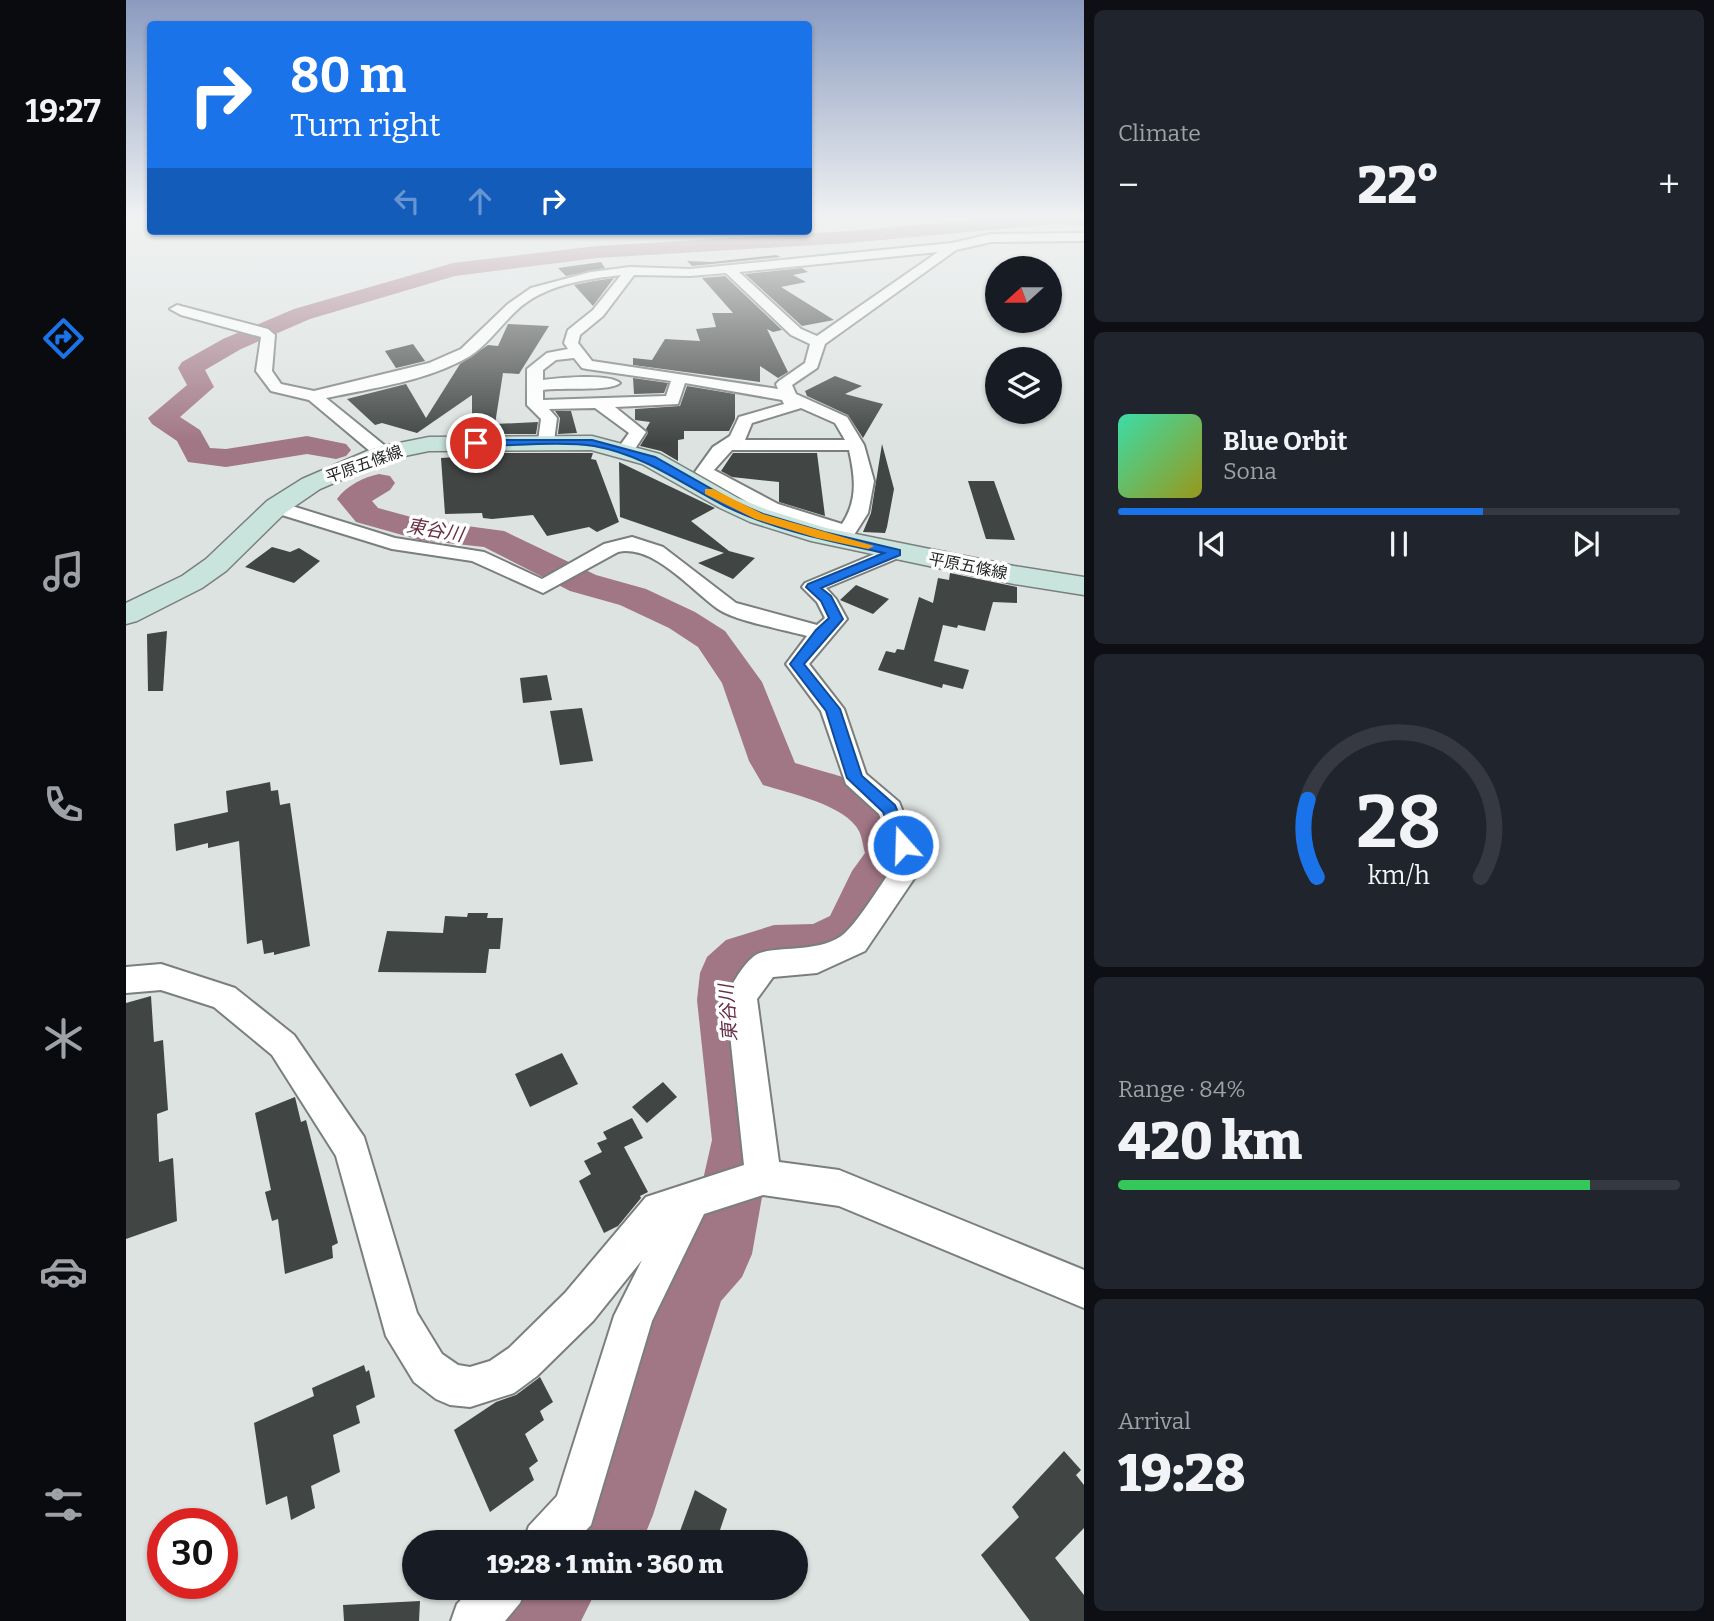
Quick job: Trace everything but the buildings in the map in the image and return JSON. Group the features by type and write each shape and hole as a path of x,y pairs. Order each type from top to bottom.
{"main road":[{"name":"平原五條線","path":"126,615 192,582 216,565 276,507 311,484 383,453 429,444 546,441 592,443 651,459 729,503 765,512 821,535 896,552 1084,586"}],"street":[{"path":"177,309 224,323 263,330 268,335 264,371 276,388 314,396 409,373 464,353 486,335 504,312 535,292"},
{"path":"618,292 585,326 573,333 571,343 575,353 587,365 742,386 790,397 841,420 856,445 864,481 859,513 847,531 765,512 704,472 719,451 737,439 745,420 793,407 790,397 784,384 812,365 818,342 888,292"},
{"path":"753,292 796,332 818,342"},
{"path":"546,441 548,418 535,405 536,369 552,356 575,353"},
{"path":"536,386 576,381 640,382 662,376"},
{"path":"535,405 671,401 679,379"},
{"path":"314,396 383,453"},
{"path":"599,403 638,432 625,451"},
{"path":"730,445 856,445"},
{"path":"276,507 392,543 477,556 543,587 611,548 632,543 656,551 729,607 821,633"},
{"path":"763,1177 741,997 764,965 817,960 855,942 910,864 890,809 855,778 832,709 797,664 821,633 836,619 826,599 812,587 896,552"},
{"path":"126,980 162,977 224,997 283,1045 352,1149 400,1322 428,1368 450,1385 470,1387 500,1379 523,1362 579,1307 659,1210 763,1177 839,1188 1084,1289"},
{"path":"556,1530 575,1509 634,1316 691,1202"},
{"path":"474,1621 493,1600"}],"waterway":[{"name":"東谷川","path":"336,450 307,445 226,458 199,456 190,436 162,418 201,387 191,368 232,344 302,314 379,292"},
{"name":"東谷川","path":"379,483 353,499 367,515 420,530 492,538 583,583 633,597 682,620 712,639 742,682 771,761 779,774 845,795 869,811 881,826 889,855 869,884 849,930 818,945 774,946 744,955 726,973 724,1000 742,1140 719,1254 694,1282 615,1515 603,1530"},
{"name":"東谷川","path":"529,1621 547,1600"}],"slow traffic":[{"path":"709,491 759,516 868,546"}],"route":[{"path":"476,443 592,443 625,451 651,459 729,503 759,516 821,535 896,552 812,587 826,599 836,619 821,633 797,664 832,709 855,778 890,809 903,845"}]}
